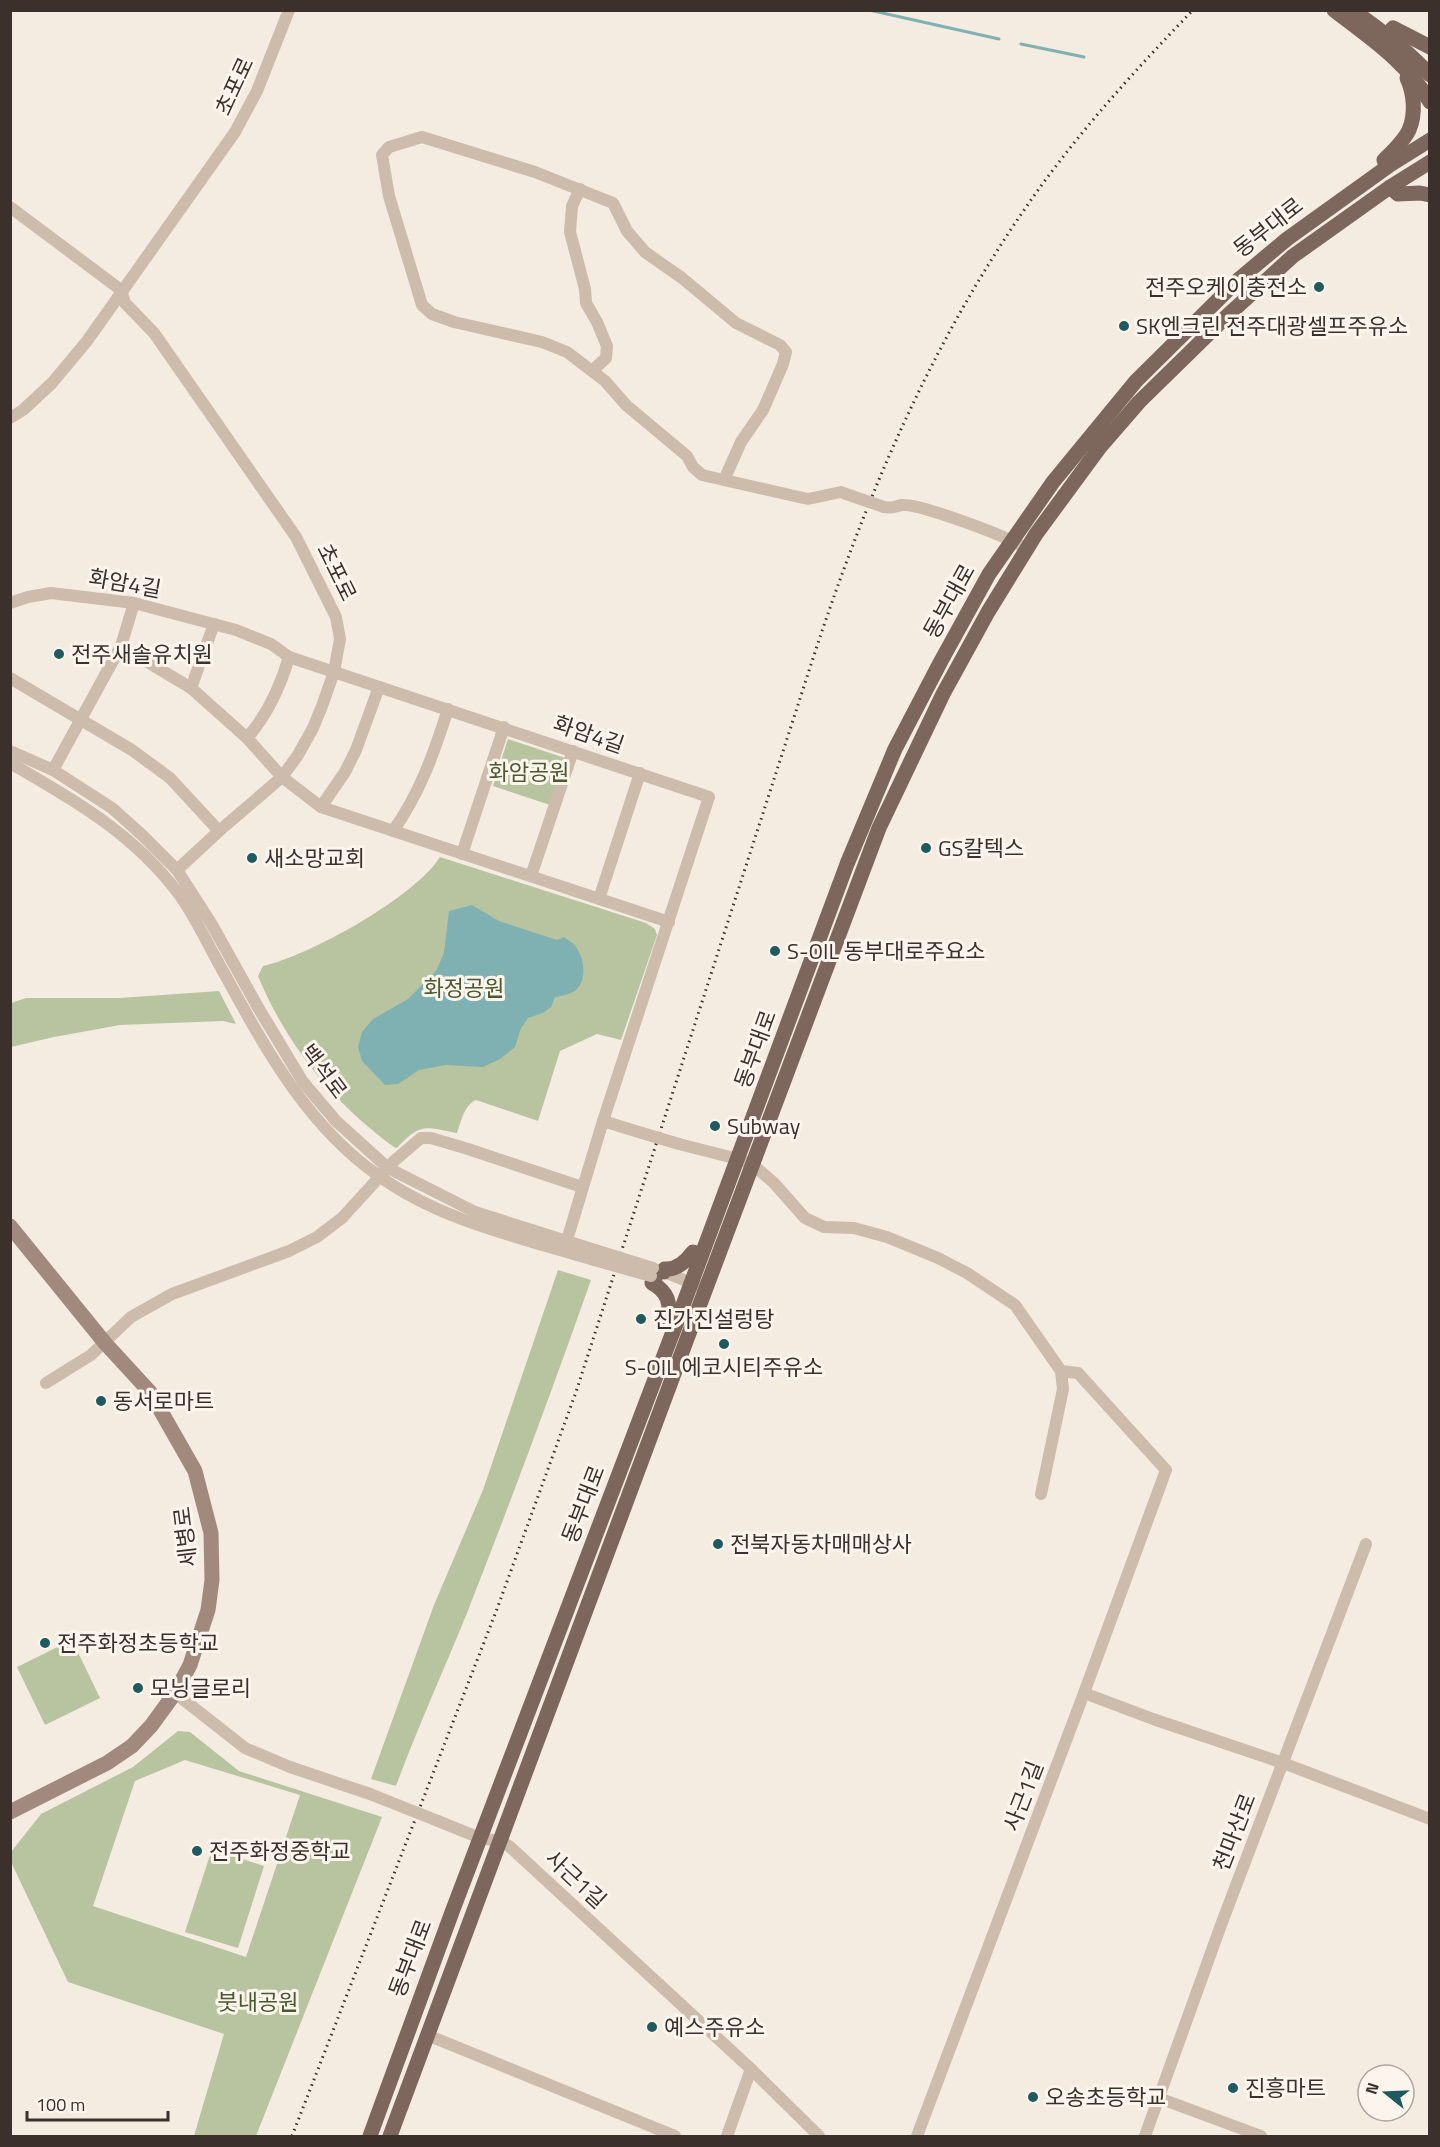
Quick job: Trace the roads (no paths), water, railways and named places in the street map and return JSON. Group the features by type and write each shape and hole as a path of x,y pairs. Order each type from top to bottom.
{"main road":[{"path":"1334,10 1395,58 1430,102"},
{"path":"1352,10 1387,34 1430,75"},
{"path":"1387,34 1393,28 1430,47"},
{"path":"1386,169 1384,160 1409,130 1412,115 1413,90 1401,64"},
{"name":"동부대로","path":"370,2136 480,1838 676,1324 697,1289 701,1255 847,864 895,749 988,574 1053,482 1129,390 1187,328 1238,280 1287,239 1430,140"},
{"name":"동부대로","path":"390,2136 499,1841 697,1289 753,1165 879,828 943,694 1026,549 1100,447 1139,402 1228,315 1293,256 1390,187 1430,162"},
{"path":"1390,187 1398,194 1430,195"},
{"path":"676,1324 668,1320 670,1307 667,1296 652,1283 656,1273 671,1269 687,1260 693,1252 701,1255"}],"street":[{"name":"초포로","path":"10,418 23,410 52,383 87,341 235,132 257,91 289,10"},
{"path":"724,480 741,442 763,410 783,364 786,352 780,345 736,323 682,278 645,252 627,231 614,203 535,172 422,137 390,147 382,155 389,196 422,305 432,314 454,322 543,342 567,352 593,370 626,405 687,456 693,467 702,475 808,500 841,492 893,509 902,505 923,508 1012,541 1026,549"},
{"path":"580,189 572,206 570,232 585,289 586,303 607,346 606,358 593,370"},
{"path":"10,207 121,290"},
{"name":"초포로","path":"121,290 124,303 154,333 296,537 336,617 340,639 334,672 313,728 298,755 282,777 177,870"},
{"name":"화암4길","path":"10,603 51,593 134,603 214,624 254,636 271,644 289,657 709,796 603,1120 567,1240"},
{"path":"53,770 121,646 134,603"},
{"path":"191,688 214,624"},
{"path":"121,646 191,688 247,738 282,777 321,807 669,922"},
{"path":"247,738 270,706 289,657"},
{"path":"10,678 82,718 132,750 170,778 219,831"},
{"path":"321,807 345,772 356,750 380,687"},
{"path":"393,831 422,784 448,709"},
{"path":"462,854 504,727"},
{"name":"백석로","path":"10,751 53,770 112,808 177,870 211,923 303,1082 384,1172 475,1212 567,1240 595,1255"},
{"path":"531,876 573,751"},
{"name":"백석로","path":"10,763 93,812 148,856 180,894 280,1070 307,1108 341,1145 384,1172 422,1201 477,1226 595,1255 656,1273 697,1289"},
{"path":"599,899 640,773"},
{"path":"603,1120 753,1165 774,1183 805,1218 824,1227 854,1228 913,1247 957,1268 1015,1305 1061,1371 1063,1389 1041,1494"},
{"path":"46,1383 91,1356 131,1317 171,1294 289,1251 317,1237 342,1218 384,1172 421,1138 431,1138 468,1149 582,1187"},
{"name":"세병로","path":"10,1226 105,1342 150,1392 195,1471 211,1533 212,1580 208,1610 190,1665 175,1693 138,1740 107,1764 10,1812"},
{"name":"사근1길","path":"917,2136 1166,1470 1078,1373 1061,1371"},
{"name":"천마산로","path":"1145,2136 1221,1925 1366,1544"},
{"name":"사근1길","path":"175,1693 245,1748 480,1838 499,1841 509,1846 751,2069 819,2136"},
{"path":"1084,1693 1283,1763 1430,1819"},
{"path":"427,2035 675,2136"},
{"path":"727,2136 751,2069"},
{"path":"1159,2098 1261,2136"}],"water":[{"path":"472,905 499,921 557,940 564,937 571,942 583,963 581,983 573,992 555,997 551,1007 543,1013 528,1018 521,1028 515,1047 500,1059 483,1067 446,1065 419,1070 398,1084 385,1085 362,1061 358,1047 362,1032 373,1019 408,999 436,971 444,953 449,911"}],"waterway":[{"path":"869,10 999,39"},
{"path":"1021,44 1084,57"}],"railway":[{"path":"292,2136 497,1609 576,1392 817,646 885,465 940,350 1004,239 1041,186 1095,117 1193,10"}],"place":[{"name":"전주오케이충전소","path":"1319,287"},
{"name":"SK엔크린 전주대광셀프주유소","path":"1124,326"},
{"name":"전주새솔유치원","path":"59,654"},
{"name":"GS칼텍스","path":"926,848"},
{"name":"새소망교회","path":"252,858"},
{"name":"S-OIL 동부대로주요소","path":"775,951"},
{"name":"Subway","path":"715,1126"},
{"name":"진가진설렁탕","path":"641,1319"},
{"name":"S-OIL 에코시티주유소","path":"724,1344"},
{"name":"동서로마트","path":"101,1401"},
{"name":"전북자동차매매상사","path":"718,1544"},
{"name":"전주화정초등학교","path":"45,1643"},
{"name":"모닝글로리","path":"138,1688"},
{"name":"전주화정중학교","path":"197,1851"},
{"name":"예스주유소","path":"652,2027"},
{"name":"진흥마트","path":"1233,2088"},
{"name":"오송초등학교","path":"1033,2097"}],"park label":[{"name":"화암공원","path":"529,772"},
{"name":"화정공원","path":"464,988"},
{"name":"붓내공원","path":"258,2002"}]}
